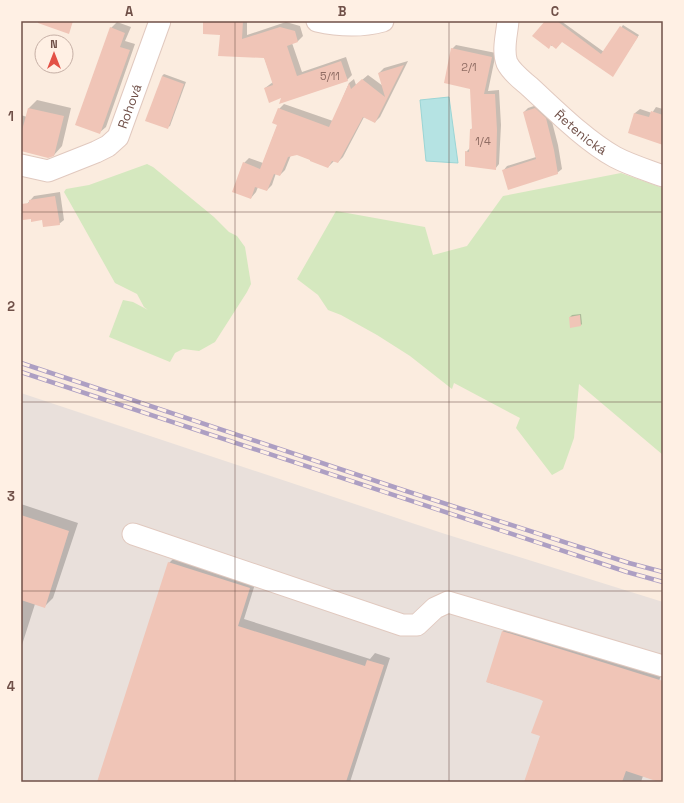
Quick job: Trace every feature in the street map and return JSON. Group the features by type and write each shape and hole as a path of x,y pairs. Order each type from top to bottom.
{"street":[{"name":"Rohová","path":"21,166 48,171 96,152 108,146 118,137 160,21"},
{"path":"317,21 337,25 359,26 383,21"},
{"name":"Řetenická","path":"508,21 505,50 507,62 512,70 592,142 627,163 663,176"},
{"path":"133,534 402,625 417,625 435,608 448,602 663,666"}],"shaded area":[{"path":"21,393 442,533 663,602 663,782 21,782"}],"green space":[{"path":"147,164 153,167 214,217 229,232 237,236 245,247 251,284 215,342 199,351 183,349 175,353 170,362 109,337 123,300 133,302 148,310 144,307 137,294 115,283 64,192 66,189 89,185"},
{"path":"621,173 663,188 663,455 579,384 574,438 563,469 552,475 516,428 520,418 454,383 452,389 410,356 377,335 341,315 328,310 318,295 297,279 336,211 425,227 433,255 467,246 503,196"}],"water":[{"path":"449,97 458,163 426,161 420,100"}],"building":[{"path":"38,21 73,21 69,34 38,23"},
{"path":"203,21 243,21 242,39 280,27 295,31 298,42 287,46 297,76 341,61 348,81 279,104 281,98 269,103 264,88 273,85 264,58 218,56 220,35 203,34"},
{"path":"545,21 557,21 601,54 620,26 638,37 613,77 562,42 556,49 551,45 549,49 532,36"},
{"path":"110,27 125,33 120,47 130,50 100,134 75,125"},
{"path":"451,48 492,57 484,94 495,94 497,130 496,170 465,166 465,151 469,152 470,129 472,129 470,89 444,83"},
{"path":"404,65 375,123 363,117 338,163 332,161 328,168 297,155 288,157 280,176 274,174 267,191 255,187 251,199 232,192 243,162 260,169 277,125 272,123 278,108 329,127 349,83 351,89 362,79 385,97 378,73"},
{"path":"162,76 184,84 168,129 145,121"},
{"path":"28,108 64,116 54,156 48,158 21,151 21,134"},
{"path":"535,108 546,118 558,174 508,190 502,170 536,159 523,112"},
{"path":"651,111 663,115 663,145 628,133 634,113 649,117"},
{"path":"55,196 60,225 43,227 42,220 31,222 31,219 23,220 21,204 29,203 29,200"},
{"path":"580,315 581,326 570,328 569,317"},
{"path":"21,515 69,531 45,608 21,600"},
{"path":"168,562 250,588 238,626 365,666 367,660 384,665 346,782 97,782"},
{"path":"502,631 663,681 663,782 626,771 622,782 524,782 540,736 531,733 543,701 486,682"}],"railway":[{"path":"21,363 403,490 629,563 663,572"},
{"path":"21,372 627,572 663,582"}]}
